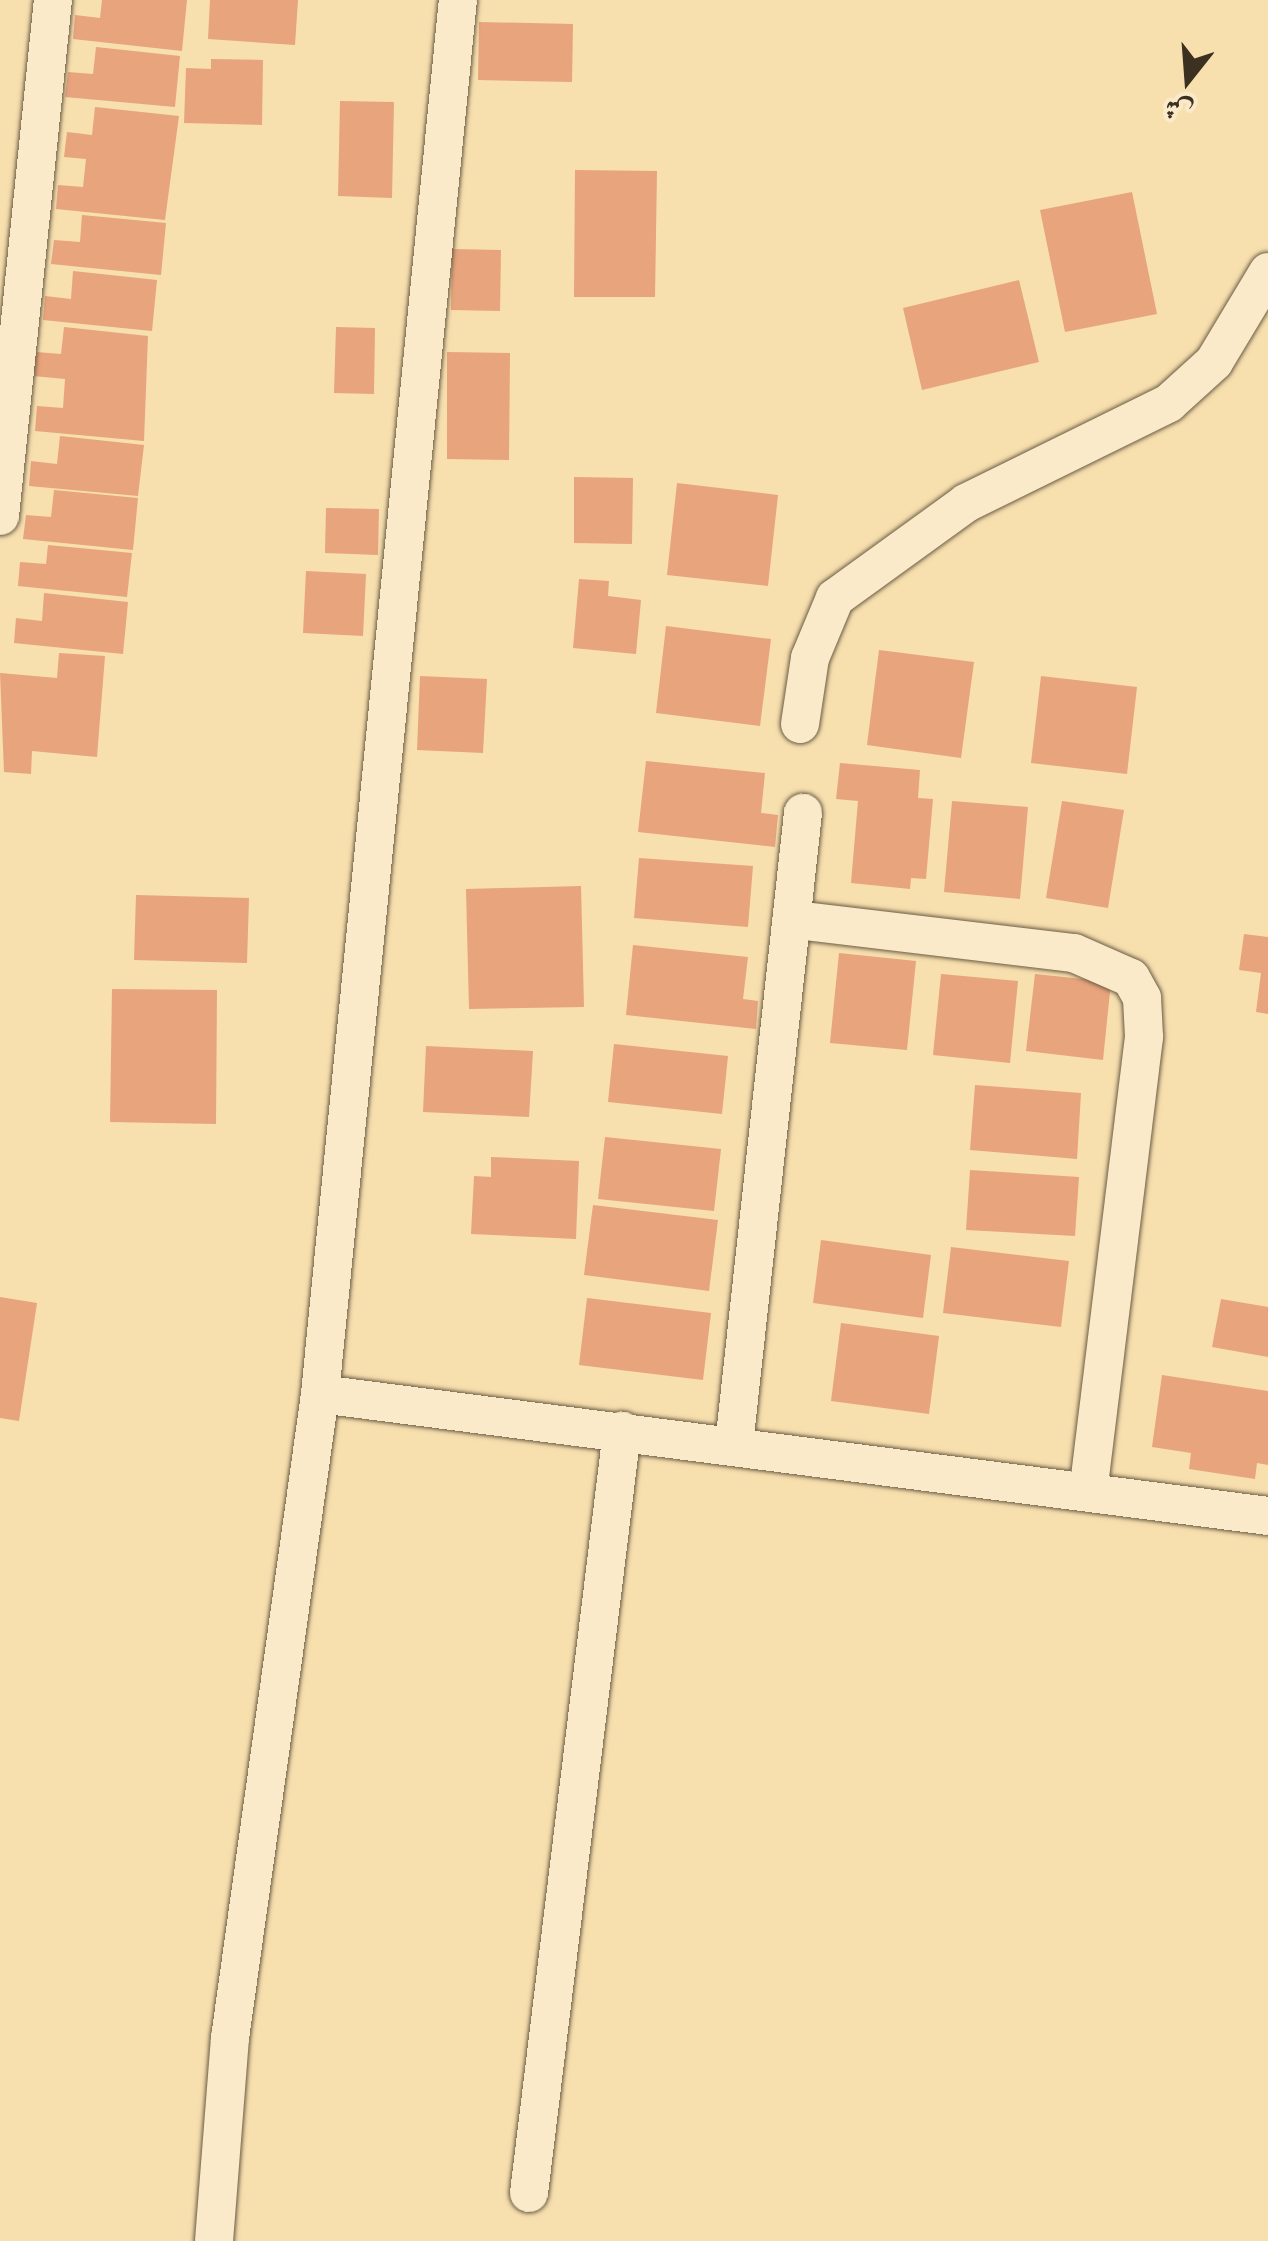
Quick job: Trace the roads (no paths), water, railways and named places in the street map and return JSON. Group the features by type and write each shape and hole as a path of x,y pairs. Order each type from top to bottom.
{"street":[{"path":"0,516 12,258 54,0"},
{"path":"214,2241 230,2038 320,1394 458,0"},
{"path":"800,724 810,658 835,598 966,503 1170,403 1214,362 1268,272"},
{"path":"734,1445 796,920 803,812"},
{"path":"796,920 1074,953 1131,978 1142,998 1144,1037 1088,1492"},
{"path":"320,1394 1268,1516"},
{"path":"529,2194 622,1431"}]}
